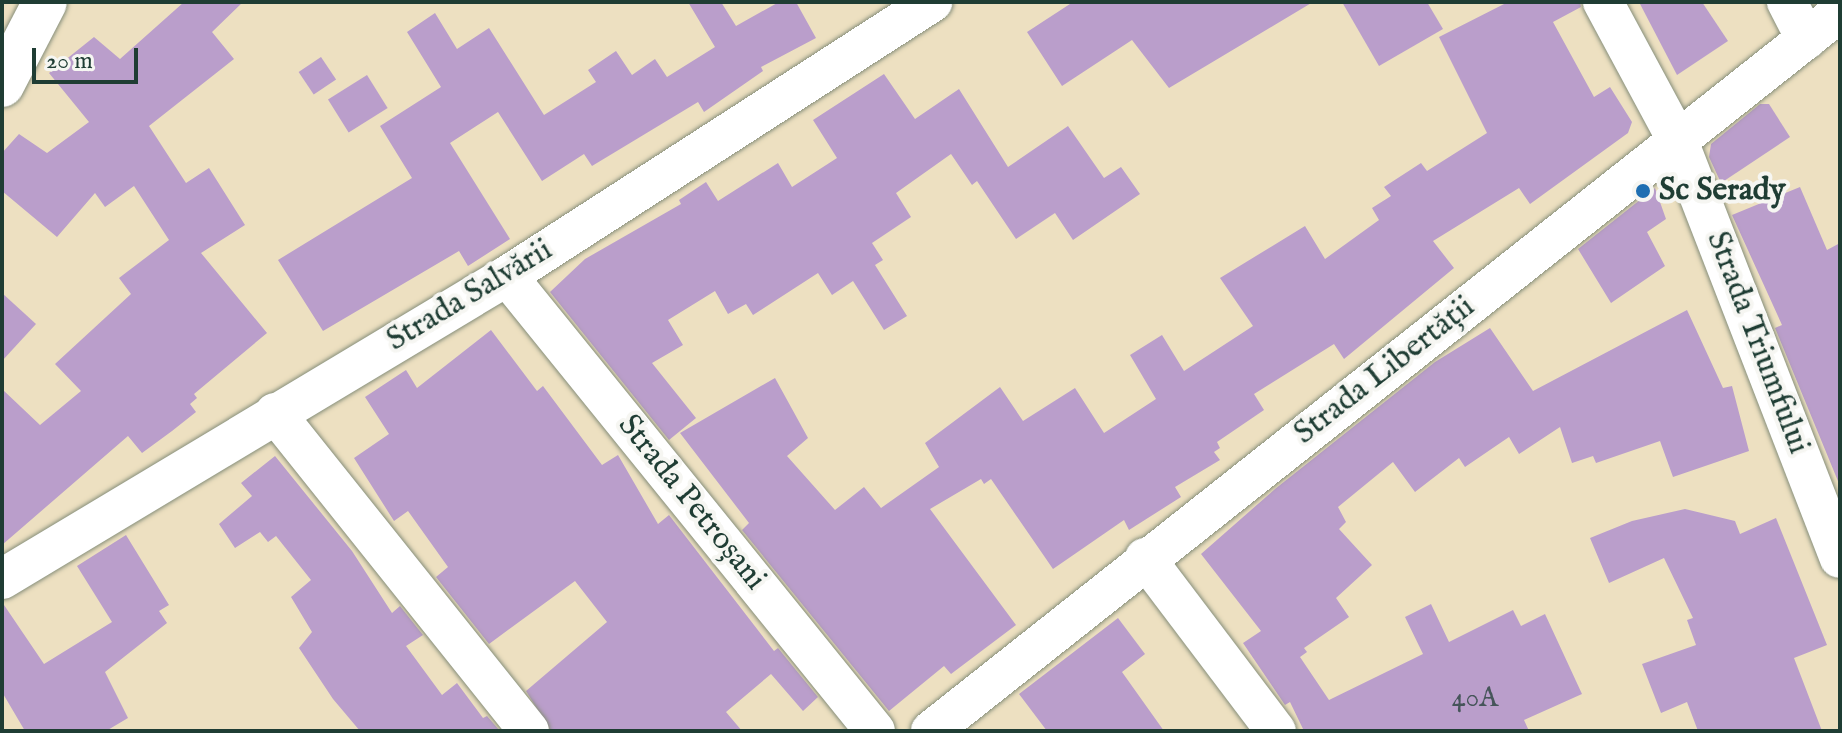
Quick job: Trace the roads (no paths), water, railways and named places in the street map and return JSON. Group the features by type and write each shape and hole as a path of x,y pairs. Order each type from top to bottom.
{"street":[{"path":"2,85 45,2"},
{"name":"Strada Salvării","path":"2,579 507,276 932,2"},
{"name":"Strada Triumfului","path":"1603,2 1678,141 1840,558"},
{"path":"1787,2 1806,39"},
{"name":"Strada Libertății","path":"931,731 1145,558 1840,12"},
{"name":"Strada Petroșani","path":"507,276 875,731"},
{"path":"275,413 529,731"},
{"path":"1145,558 1276,731"}],"place":[{"name":"Sc Serady","path":"1643,191"}]}
